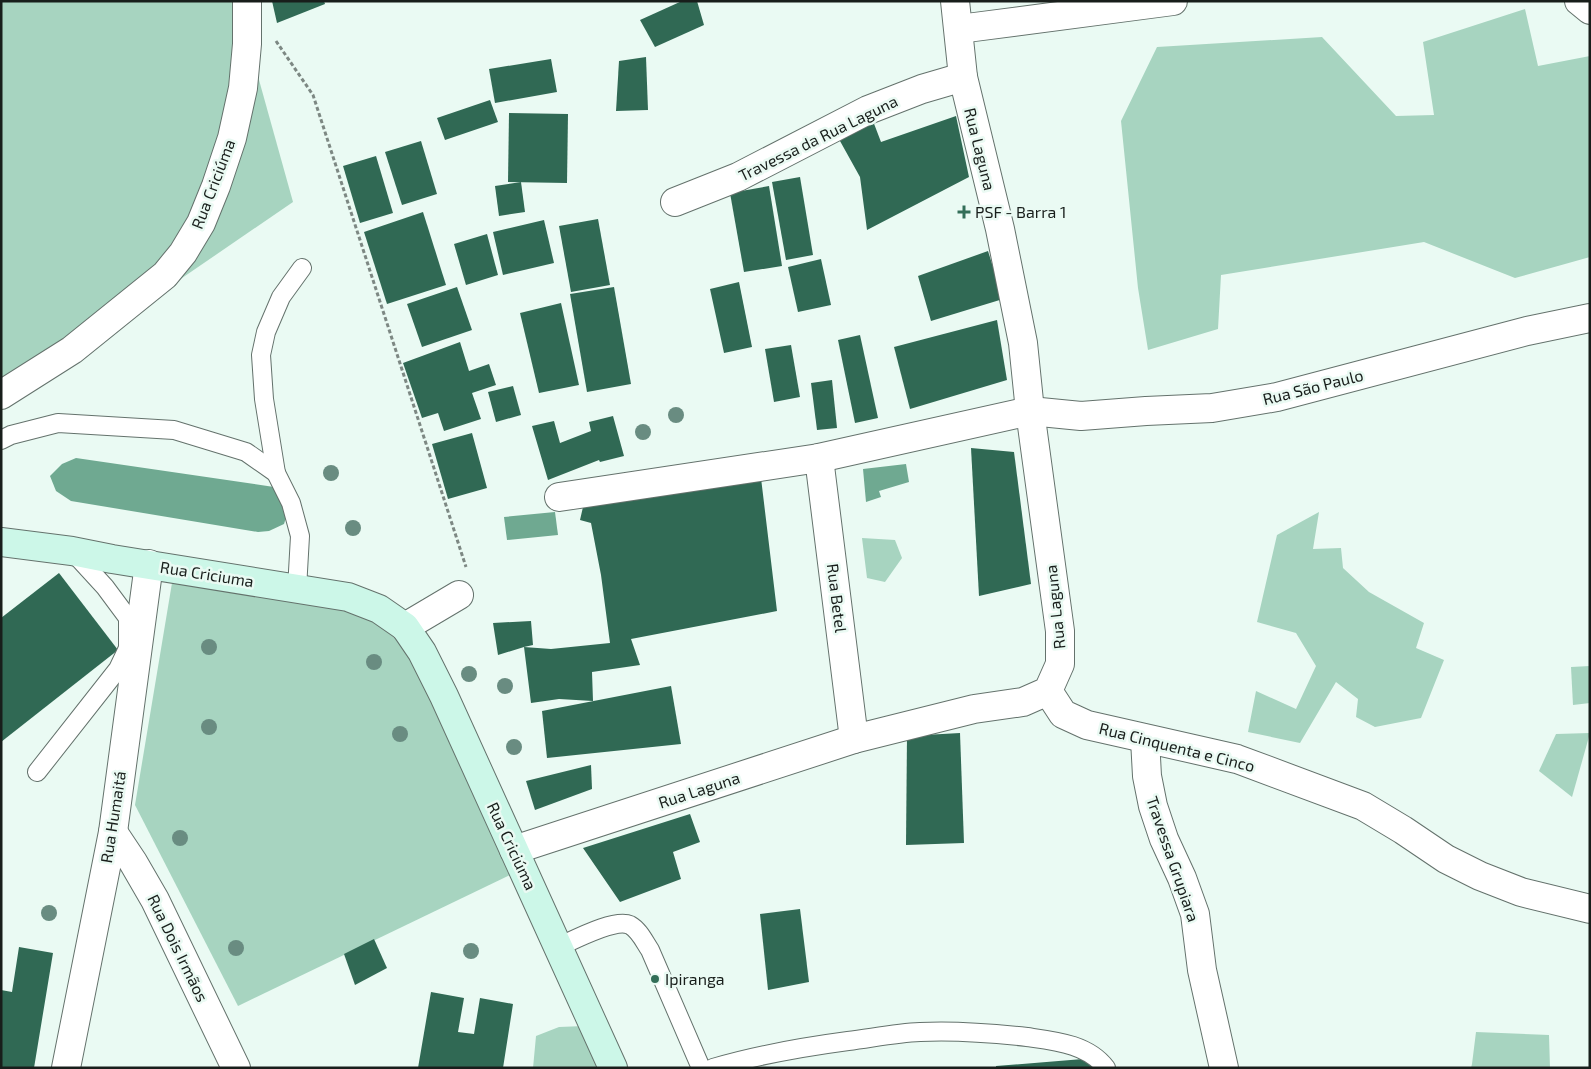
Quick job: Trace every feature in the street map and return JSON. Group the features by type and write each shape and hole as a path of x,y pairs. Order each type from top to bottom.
{"main road":[{"name":"Rua Criciuma","path":"2,543 72,551 348,597 379,609 405,627"},
{"name":"Rua Criciúma","path":"405,627 422,652 613,1068"}],"street":[{"name":"Rua Criciúma","path":"1,395 72,350 165,275 183,253 201,223 232,138 245,71 247,1"},
{"name":"Rua Laguna","path":"514,850 854,739 974,709 1023,702 1048,690 1060,664 1060,631 1030,411 1023,343 1000,230 963,77 955,1"},
{"path":"959,29 1173,1"},
{"path":"1579,1 1590,10"},
{"name":"Travessa da Rua Laguna","path":"675,202 738,177 868,110 922,89 963,77"},
{"name":"Rua São Paulo","path":"1030,411 1081,416 1212,408 1277,397 1527,331 1590,318"},
{"path":"559,497 582,492 819,458 1030,411"},
{"name":"Rua Betel","path":"819,458 854,739"},
{"name":"Rua Humaitá","path":"66,1068 113,832 150,564"},
{"path":"405,627 459,595"},
{"name":"Rua Cinquenta e Cinco","path":"1048,690 1063,714 1087,726 1237,758 1363,806 1403,830 1446,860 1480,876 1521,892 1590,909"},
{"name":"Travessa Grupiara","path":"1145,739 1147,776 1153,806 1164,839 1182,878 1194,914 1202,970 1224,1068"},
{"name":"Rua Dois Irmãos","path":"113,832 155,900 236,1068"}],"lane":[{"path":"297,589 300,536 291,503 276,473 264,399 261,356 266,332 281,297 302,268"},
{"path":"1,440 11,434 58,424 174,430 246,452 276,473"},
{"path":"37,772 118,669 128,648 128,618 105,587 72,551"},
{"path":"558,947 618,924 629,925 639,933 650,950 701,1068"},
{"path":"714,1068 740,1060 814,1046 919,1032 984,1032 1048,1040 1082,1048 1096,1056 1106,1068"}],"path":[{"path":"276,40 313,95 472,585 459,595"}],"shaded area":[{"path":"1,1 237,1 293,202 1,402"},
{"path":"1525,9 1538,66 1590,56 1590,257 1515,278 1424,242 1221,275 1218,329 1148,350 1138,288 1121,121 1157,47 1322,37 1396,116 1434,115 1423,42"},
{"path":"76,458 274,487 288,511 284,524 269,531 258,532 71,501 56,491 50,476 62,464"},
{"path":"906,464 909,482 879,491 881,497 866,502 863,469"},
{"path":"555,512 558,535 507,540 504,517"},
{"path":"1319,512 1313,549 1341,548 1343,568 1369,592 1424,623 1416,648 1444,660 1421,718 1375,727 1356,717 1358,699 1336,682 1300,743 1248,732 1256,691 1296,709 1316,666 1296,633 1257,622 1277,535"},
{"path":"862,538 895,540 902,558 885,582 867,578"},
{"path":"176,559 402,608 434,648 535,863 238,1006 135,805"},
{"path":"1590,666 1590,703 1573,705 1571,667"},
{"path":"1590,733 1572,797 1539,771 1556,734"},
{"path":"584,1026 606,1068 533,1068 536,1036 559,1027"},
{"path":"1476,1032 1549,1035 1550,1068 1471,1068"}],"building":[{"path":"272,1 324,1 325,4 277,23"},
{"path":"682,1 697,1 704,25 655,47 640,20"},
{"path":"646,57 648,110 616,111 619,61"},
{"path":"551,59 557,92 495,103 489,69"},
{"path":"490,100 498,122 445,140 437,118"},
{"path":"509,113 568,114 567,183 508,182"},
{"path":"956,116 969,177 867,230 860,177 840,141 873,121 881,142"},
{"path":"421,141 437,194 402,205 385,152"},
{"path":"376,156 393,213 360,223 343,166"},
{"path":"800,177 813,255 786,260 772,182"},
{"path":"521,182 525,212 499,216 495,186"},
{"path":"769,186 782,266 744,272 730,193"},
{"path":"423,212 446,285 387,304 364,232"},
{"path":"598,219 610,285 571,292 559,226"},
{"path":"544,220 554,263 503,275 493,232"},
{"path":"487,234 498,275 466,285 454,244"},
{"path":"988,251 1003,299 931,321 918,276"},
{"path":"821,259 831,305 798,312 788,267"},
{"path":"739,282 752,347 724,353 710,289"},
{"path":"457,287 472,330 422,347 407,304"},
{"path":"614,287 631,384 587,392 570,294"},
{"path":"561,303 579,385 539,393 520,313"},
{"path":"997,320 1007,380 910,409 894,347"},
{"path":"860,335 878,418 855,423 838,340"},
{"path":"460,342 469,371 489,364 496,385 472,393 481,419 444,431 438,413 422,418 403,363"},
{"path":"791,345 800,397 774,402 765,349"},
{"path":"832,380 837,428 817,430 811,383"},
{"path":"513,386 521,415 496,422 488,392"},
{"path":"613,416 624,456 600,462 599,460 548,480 532,426 554,421 560,443 591,431 589,422"},
{"path":"472,433 487,488 448,499 432,444"},
{"path":"971,448 1014,452 1031,584 979,596"},
{"path":"761,478 777,611 631,639 640,665 592,672 593,701 559,699 531,703 524,647 551,649 610,643 601,575 591,523 580,520 586,494"},
{"path":"59,573 118,650 1,742 1,618"},
{"path":"531,621 533,645 498,655 493,623"},
{"path":"671,686 681,744 547,758 542,711"},
{"path":"960,733 964,843 906,845 907,736"},
{"path":"591,765 592,789 535,810 526,781"},
{"path":"690,814 700,842 673,852 681,879 620,902 583,848"},
{"path":"800,909 809,982 768,990 760,914"},
{"path":"374,939 387,968 355,985 344,954"},
{"path":"19,947 53,953 34,1068 1,1068 1,990 12,992"},
{"path":"431,992 464,998 458,1032 474,1034 480,998 513,1004 503,1068 418,1068"},
{"path":"1095,1058 1097,1068 996,1068 996,1066"}],"place":[{"name":"PSF - Barra 1","path":"964,212"},
{"name":"Ipiranga","path":"655,979"}]}
